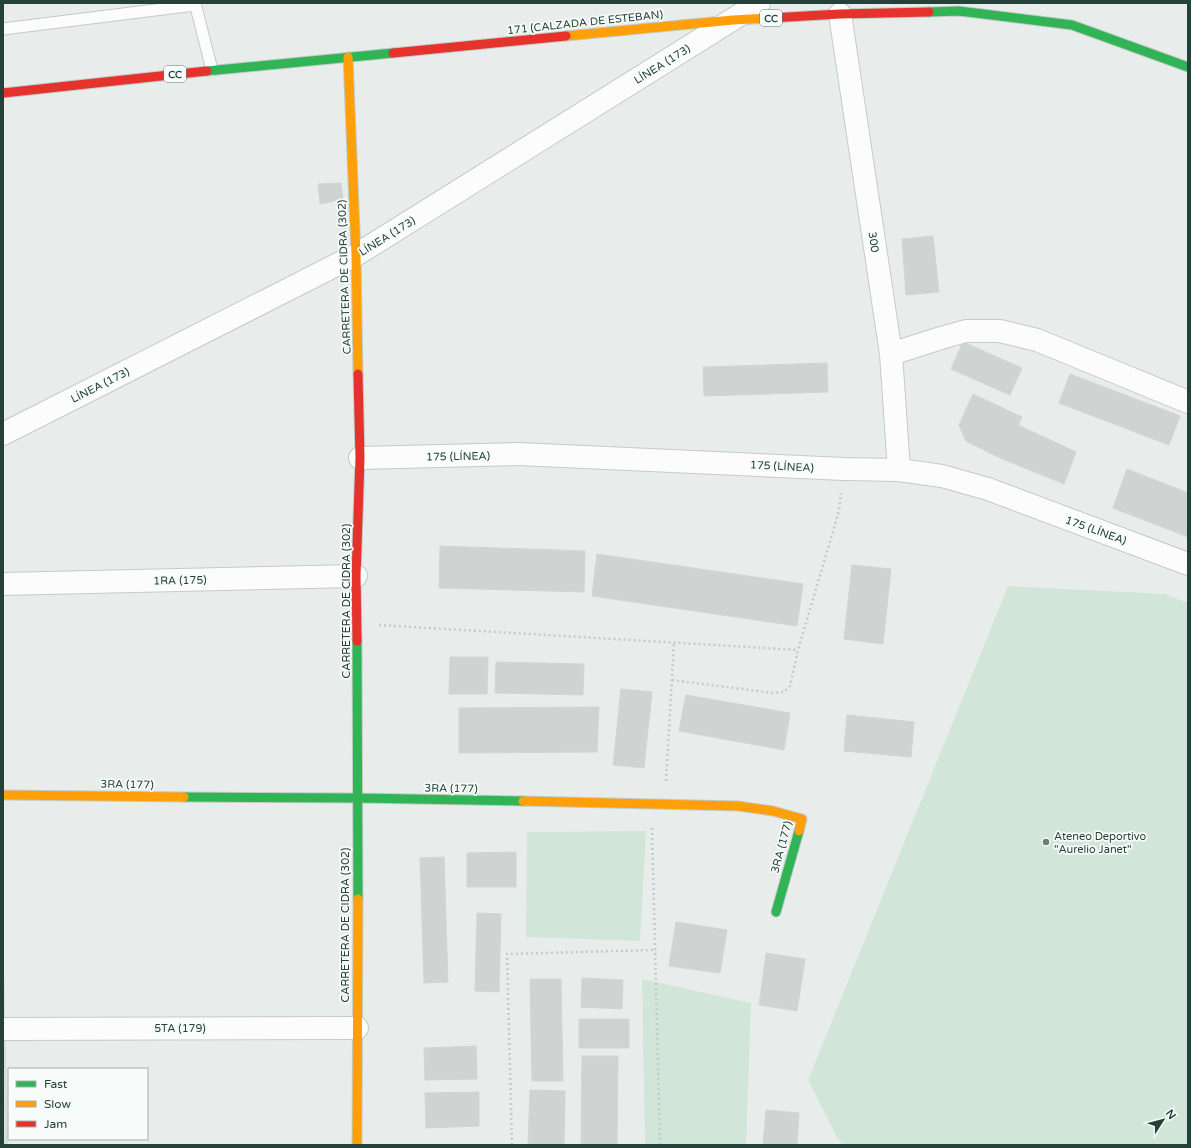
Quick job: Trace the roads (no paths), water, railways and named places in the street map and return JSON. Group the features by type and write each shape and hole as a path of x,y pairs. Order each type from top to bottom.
{"main road":[{"name":"171 (CALZADA DE ESTEBAN)","path":"3,93 212,70 733,20 840,14 959,11 1072,26 1188,66"},
{"name":"CARRETERA DE CIDRA (302)","path":"348,57 356,255 360,458 356,576 358,798 357,1145"},
{"name":"3RA (177)","path":"3,795 358,798 665,804 738,806 773,811 802,819 776,912"}],"street":[{"name":"LÍNEA (173)","path":"3,434 356,255 759,3"},
{"name":"300","path":"840,14 890,354 899,470"},
{"path":"890,354 966,331 1000,331 1037,340 1188,402"},
{"name":"175 (LÍNEA)","path":"360,458 519,454 844,469 899,470 942,476 988,489 1188,564"},
{"name":"1RA (175)","path":"3,584 356,576"},
{"name":"5TA (179)","path":"3,1029 357,1028"}],"lane":[{"path":"3,29 195,4 212,70"}],"place":[{"name":"Ateneo Deportivo \"Aurelio Janet\"","path":"1046,842"}]}
